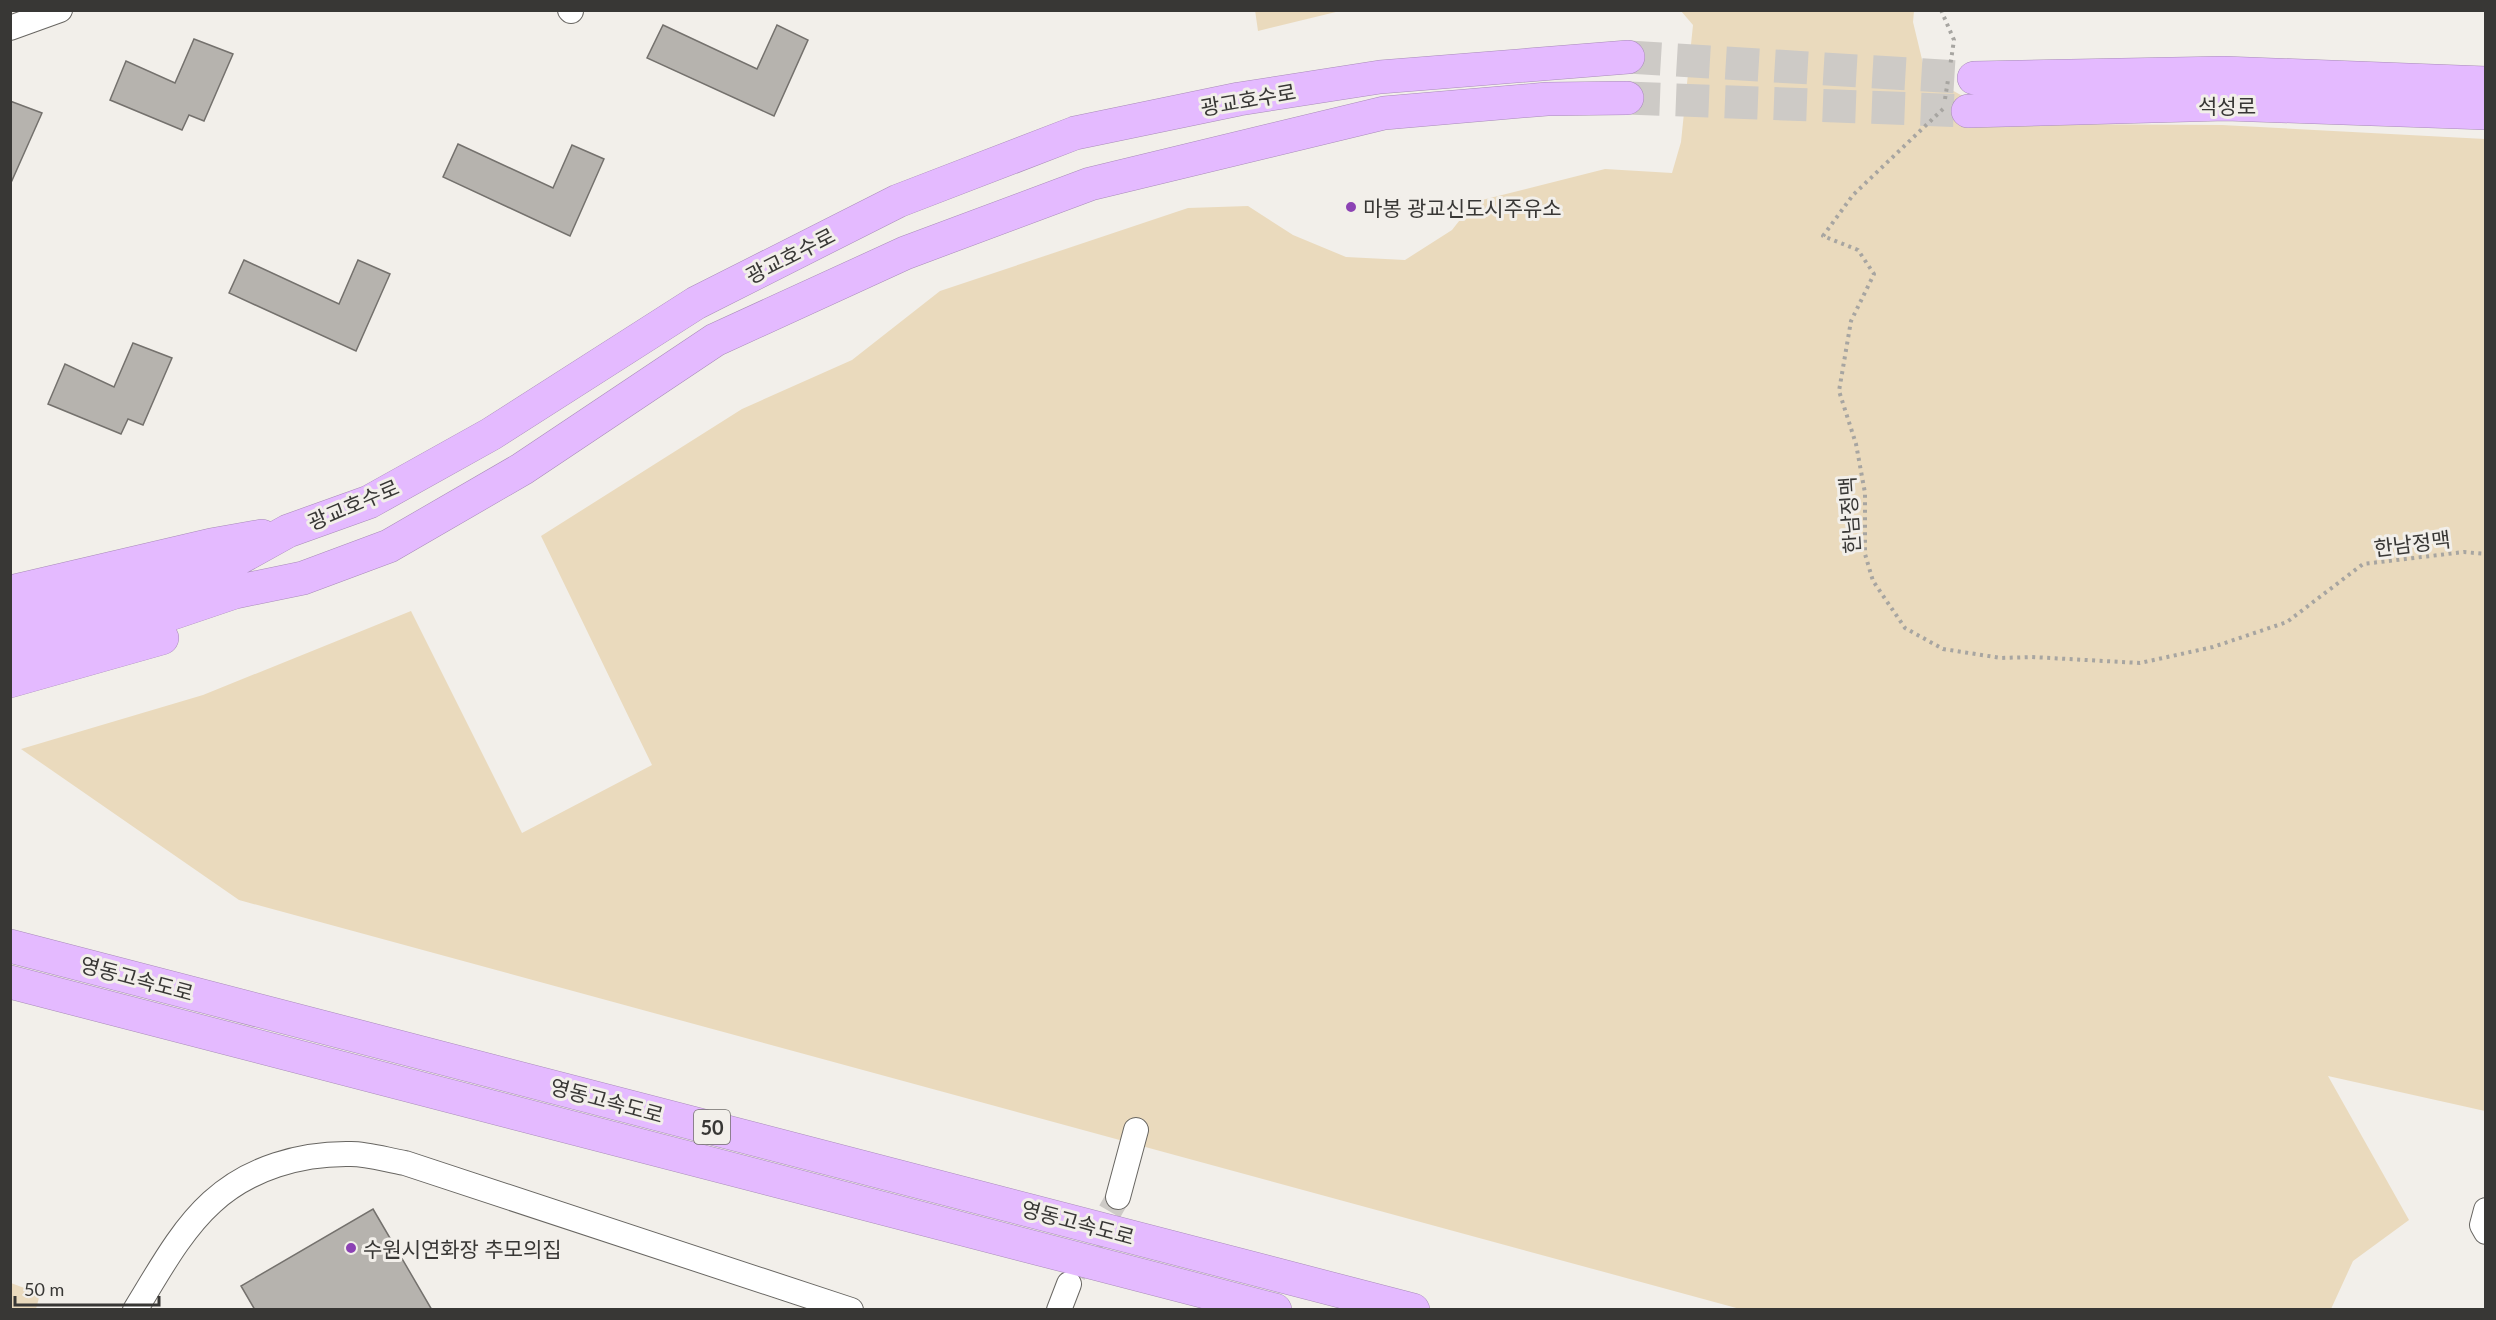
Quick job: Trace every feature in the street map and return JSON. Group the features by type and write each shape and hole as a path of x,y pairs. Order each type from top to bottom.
{"highway":[{"name":"광교호수로","path":"10,652 159,602 288,531 369,502 491,434 696,303 898,201 1075,133 1239,99 1380,77 1628,57"},
{"name":"석성로","path":"1974,78 2224,73 2486,83"},
{"name":"광교호수로","path":"10,622 235,592 303,578 390,546 522,469 715,340 906,253 1079,188 1384,113 1547,99 1627,98"},
{"name":"석성로","path":"1968,111 2226,104 2486,113"},
{"path":"10,592 211,545 288,531"},
{"path":"10,681 171,636 250,611 303,578"},
{"name":"영동고속도로","path":"10,946 1413,1310"},
{"name":"영동고속도로","path":"10,982 1275,1310"}],"street":[{"path":"10,28 60,10"},
{"path":"1118,1197 1136,1130"},
{"path":"135,1310 183,1235 212,1202 254,1172 303,1157 352,1154 405,1163 851,1310"},
{"path":"2486,1210 2482,1225 2486,1232"},
{"path":"1059,1310 1069,1284"}],"path":[{"name":"한남정맥","path":"1941,10 1954,40 1944,108 1853,195 1823,236 1858,250 1874,274 1851,321 1839,391 1856,444 1865,493 1865,554 1873,581 1905,628 1943,649 2001,658 2032,657 2140,663 2213,647 2287,622 2363,564 2464,552 2486,554"}],"shaded area":[{"path":"1255,10 1340,10 1340,11 1258,31"},
{"path":"1681,11 1914,11 1913,22 1926,76 2014,124 2222,125 2485,139 2485,1111 2328,1076 2409,1220 2353,1261 2331,1309 1740,1309 239,900 21,749 203,695 411,611 522,833 652,765 541,536 742,409 852,360 940,291 1188,208 1248,206 1293,235 1346,257 1405,260 1452,230 1474,202 1605,169 1672,173 1681,142 1693,25"},
{"path":"11,1283 40,1294 36,1309 11,1309"}],"building":[{"path":"663,25 757,69 777,25 808,40 774,116 647,58"},
{"path":"194,39 233,54 204,121 189,115 182,130 110,100 126,61 175,83"},
{"path":"10,101 42,113 10,185"},
{"path":"458,144 553,188 572,145 604,159 570,236 443,177"},
{"path":"244,260 339,304 358,260 390,274 356,351 229,293"},
{"path":"133,343 172,358 143,425 128,419 121,434 48,404 65,364 114,387"},
{"name":"수원시연화장 추모의집","path":"373,1209 432,1310 255,1310 241,1286"}],"tunnel":[{"path":"1628,57 1974,78"},
{"path":"1627,98 1968,111"},
{"path":"1074,1274 1118,1197"}],"place":[{"name":"마봉 광교신도시주유소","path":"1351,207"},
{"name":"수원시연화장 추모의집","path":"351,1248"}]}
